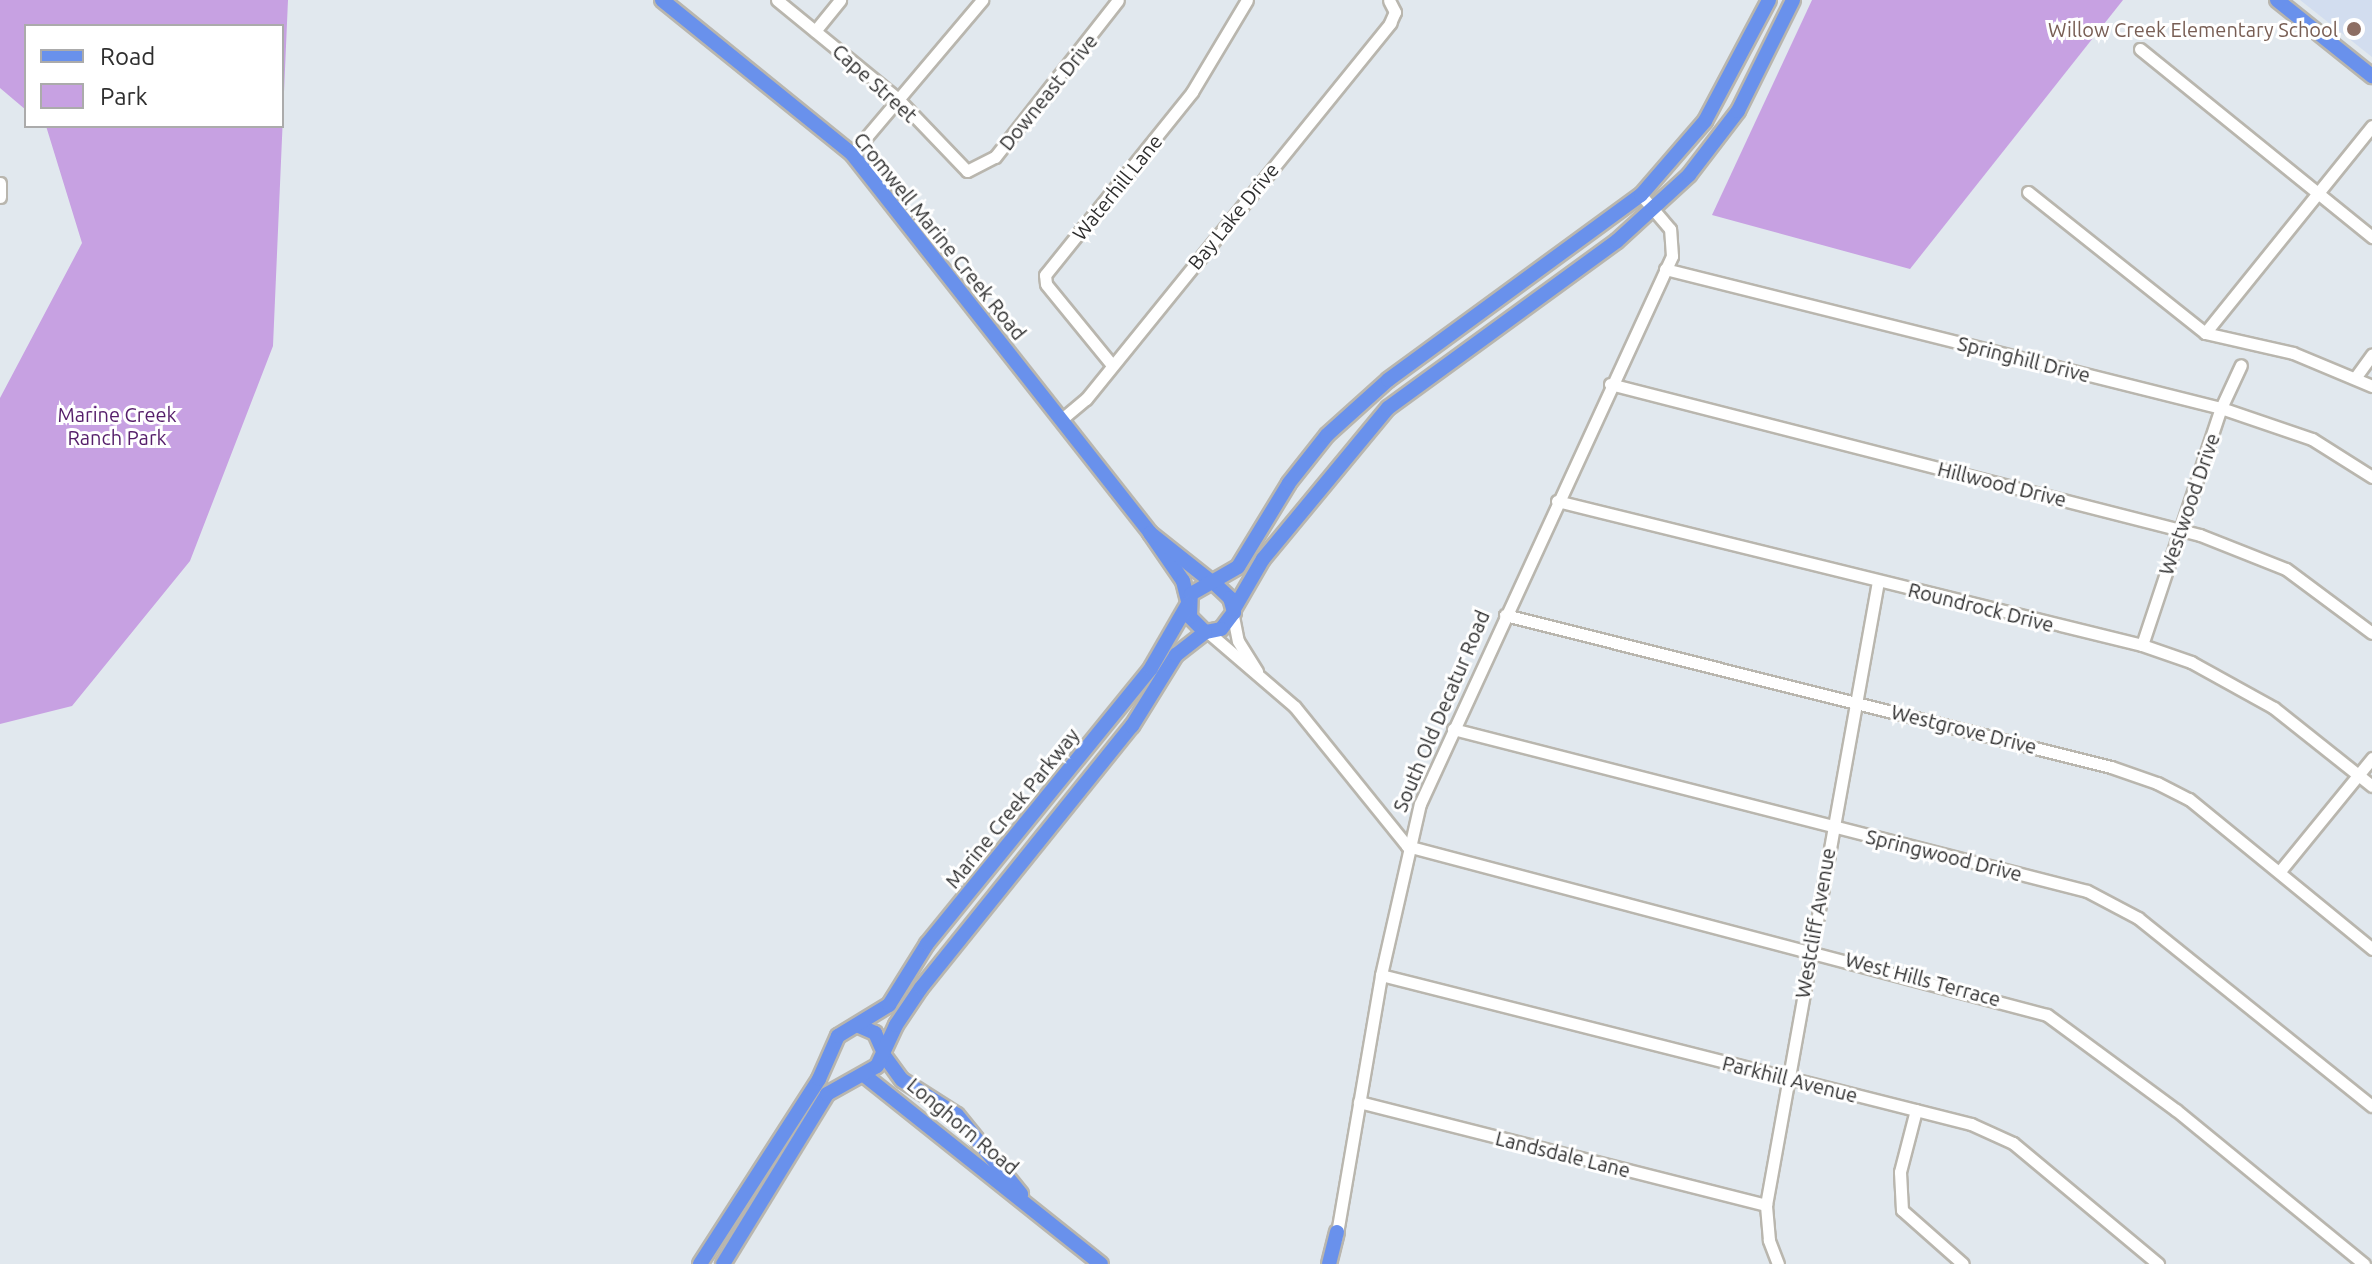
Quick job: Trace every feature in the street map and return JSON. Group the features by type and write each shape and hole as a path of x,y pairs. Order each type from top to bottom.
{"main road":[{"name":"Cromwell Marine Creek Road","path":"662,0 852,154 1063,418 1150,533 1183,581 1188,603"},
{"path":"1769,0 1705,121 1641,195 1388,380 1342,419 1307,458 1234,570 1214,583 1198,588 1188,603 1190,617 1207,633 1221,629 1263,559 1315,493 1400,398 1654,210 1689,175 1738,111 1793,0"},
{"path":"2277,0 2372,76"},
{"path":"1388,380 1400,398"},
{"name":"Cromwell Marine Creek Road","path":"1150,533 1214,583"},
{"path":"1214,583 1233,612"},
{"name":"Marine Creek Parkway","path":"857,1025 882,1013 927,944 1151,668 1188,603"},
{"name":"Marine Creek Parkway","path":"883,1053 921,988 1132,726 1176,655 1207,633"},
{"path":"700,1264 819,1079 843,1031 857,1025 875,1033 883,1053 877,1066 827,1094 723,1264"},
{"path":"834,1046 842,1067 862,1075"},
{"name":"Longhorn Road","path":"883,1053 902,1080 957,1115 1034,1210"},
{"name":"Longhorn Road","path":"862,1075 1101,1264"},
{"path":"1330,1264 1337,1232"}],"street":[{"name":"Cape Street","path":"777,0 899,100 967,171"},
{"path":"815,31 840,0"},
{"path":"852,154 982,0"},
{"name":"Downeast Drive","path":"967,171 1001,150 1118,0"},
{"name":"Waterhill Lane","path":"1112,365 1046,284 1045,275 1192,92 1247,0"},
{"name":"Bay Lake Drive","path":"1063,418 1086,399 1390,23 1392,4"},
{"path":"2140,49 2372,237"},
{"path":"2205,333 2372,126"},
{"path":"2028,192 2205,333 2293,353 2372,386"},
{"name":"South Old Decatur Road","path":"1337,1232 1381,975 1407,846 1453,729 1665,269 1673,236 1641,195"},
{"name":"Springhill Drive","path":"1665,269 2221,408 2312,439 2372,477"},
{"path":"2355,378 2372,355"},
{"name":"Westwood Drive","path":"2142,645 2221,408 2241,365"},
{"name":"Hillwood Drive","path":"1610,384 2180,530 2286,569 2372,633"},
{"name":"Roundrock Drive","path":"1557,501 2142,645 2229,681 2274,708 2372,786"},
{"name":"Westcliff Avenue","path":"1778,1264 1769,1240 1766,1205 1878,581"},
{"path":"1233,612 1238,641 1257,671"},
{"name":"Westgrove Drive","path":"1505,615 1858,702 2157,783 2189,799 2372,949"},
{"path":"1207,633 1257,671 1295,707 1407,846"},
{"name":"Springwood Drive","path":"1453,729 2087,891 2114,903 2372,1106"},
{"path":"2280,871 2372,758"},
{"name":"West Hills Terrace","path":"1407,846 1453,862 2007,1000 2064,1023 2364,1264"},
{"name":"Parkhill Avenue","path":"1381,975 1971,1124 2013,1143 2158,1264"},
{"name":"Landsdale Lane","path":"1359,1102 1766,1205"},
{"path":"1916,1110 1900,1172 1902,1210 1963,1264"}],"shaded area":[{"name":"Willow Creek Elementary School","path":"2300,0 2372,0 2372,57"}],"green space":[{"name":"Marine Creek Ranch Park","path":"0,0 288,0 284,92 284,24 24,24 24,108 0,88"},
{"path":"1812,0 2123,0 1910,269 1712,215"},
{"name":"Marine Creek Ranch Park","path":"47,128 282,128 273,346 190,561 72,706 0,724 0,398 82,243"}],"place":[{"name":"Willow Creek Elementary School","path":"2354,29"}]}
